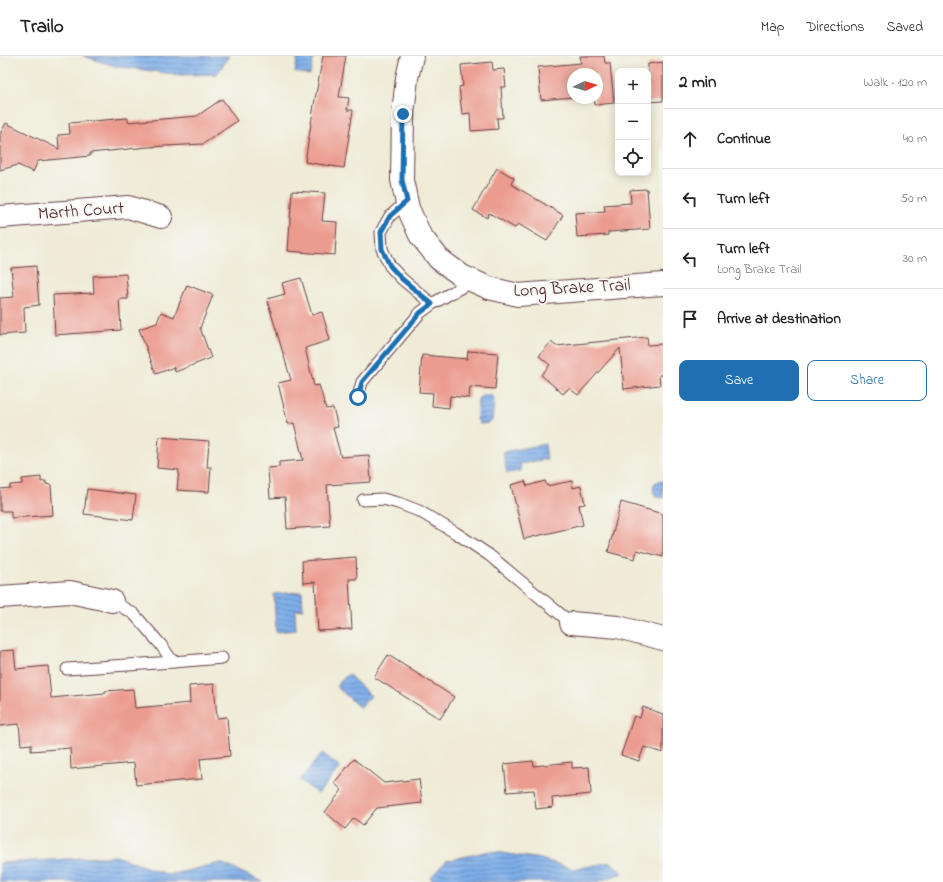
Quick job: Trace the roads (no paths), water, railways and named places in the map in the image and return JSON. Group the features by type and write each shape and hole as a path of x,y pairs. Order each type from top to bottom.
{"street":[{"name":"Long Brake Trail","path":"412,56 407,78 403,114 402,180 408,208 420,235 439,259 462,276 472,281 489,288 518,295 663,284"},
{"name":"Marth Court","path":"0,217 128,207 161,217"},
{"path":"0,597 70,592 112,601"},
{"path":"571,623 618,627 663,639"}],"lane":[{"path":"407,201 390,216 381,232 382,249 390,266 402,279 432,304"},
{"path":"358,397 362,382 420,313 432,304 472,281"},
{"path":"363,500 383,499 419,511 489,555 571,623"},
{"path":"112,601 134,614 149,630 173,662"},
{"path":"67,669 222,658"}],"water":[{"path":"83,56 229,56 217,74 181,75 115,66"},
{"path":"298,56 314,56 310,75 295,72"},
{"path":"483,395 491,395 494,400 492,421 489,423 480,424 477,419 478,399"},
{"path":"545,444 547,459 520,464 521,471 507,473 503,452"},
{"path":"663,481 663,498 657,497 654,494 653,489 655,483"},
{"path":"302,592 303,609 295,610 296,630 276,632 274,594"},
{"path":"348,674 371,696 360,708 336,686"},
{"path":"322,753 340,767 318,794 300,780"},
{"path":"489,851 541,859 574,869 611,862 623,873 597,882 432,882 431,877 446,861"},
{"path":"116,856 168,875 221,863 263,882 0,882 0,863"}]}
